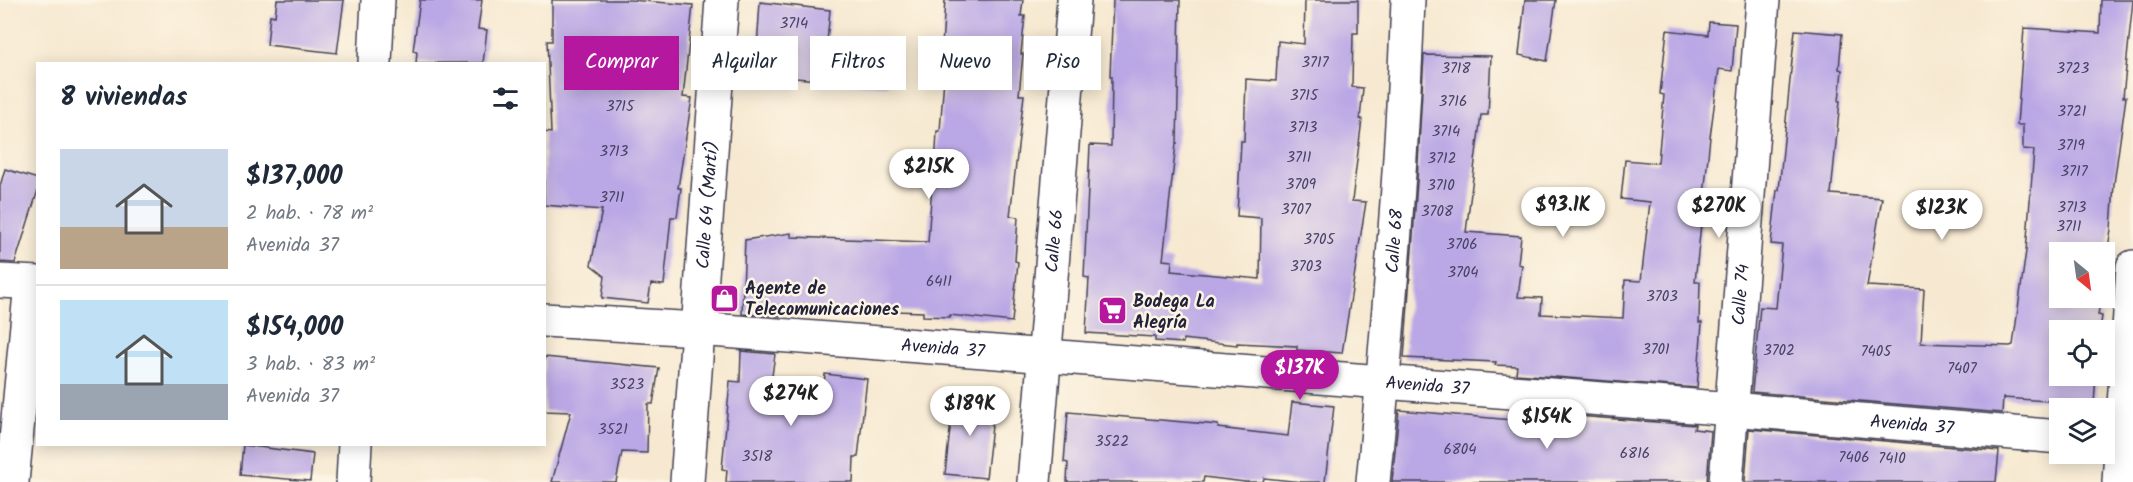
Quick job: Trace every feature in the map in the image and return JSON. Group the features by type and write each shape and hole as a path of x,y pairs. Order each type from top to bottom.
{"street":[{"path":"375,62 378,0"},
{"name":"Calle 64 (Martí)","path":"687,482 722,0"},
{"name":"Calle 66","path":"1034,482 1074,0"},
{"name":"Calle 68","path":"1373,482 1383,382 1408,0"},
{"name":"Calle 74","path":"1726,482 1763,0"},
{"path":"2119,482 2133,267"},
{"path":"12,482 23,282"},
{"name":"Avenida 37","path":"546,320 698,329 1732,409 2049,436"},
{"path":"353,482 355,446"}],"building":[{"path":"277,0 344,0 337,53 267,45 270,15 275,16"},
{"path":"420,0 482,0 478,29 487,30 483,62 416,62 417,52 413,51"},
{"path":"552,0 630,0 693,5 683,97 692,98 678,188 681,188 677,217 671,217 664,285 651,284 648,303 602,298 605,276 591,265 602,210 546,205 546,132 551,133 547,41 552,41"},
{"path":"945,0 1023,0 1021,16 1025,16 1019,95 1024,95 1010,216 1018,217 1015,261 1018,262 1012,322 950,315 950,317 923,316 923,312 781,307 780,316 742,314 745,240 791,233 791,237 928,242 933,170 935,170 937,131 940,131 943,90 1012,90 1012,36 943,36"},
{"path":"1113,0 1180,0 1177,144 1163,260 1172,261 1171,271 1260,279 1261,218 1237,216 1241,141 1244,141 1246,79 1276,81 1278,41 1304,44 1305,0 1358,0 1358,33 1353,33 1352,87 1363,88 1360,119 1362,119 1352,201 1366,202 1342,353 1297,350 1297,346 1237,343 1237,345 1183,339 1183,343 1155,341 1155,337 1086,333 1089,278 1084,277 1090,145 1111,146 1112,76 1110,76"},
{"path":"1525,0 1556,0 1547,61 1519,55"},
{"path":"2101,0 2133,0 2123,97 2126,97 2114,184 2109,242 2049,242 2049,308 2099,308 2098,315 2102,316 2101,320 2049,320 2049,386 2095,386 2094,398 2049,398 2049,401 2003,398 2002,413 1752,392 1760,307 1776,308 1782,245 1771,244 1777,190 1779,190 1795,30 1842,34 1839,69 1842,70 1840,101 1831,194 1882,198 1867,286 1924,289 1921,343 2010,346 2013,345 2026,251 2034,150 2023,149 2023,125 2017,125 2024,28 2100,33"},
{"path":"760,2 830,10 828,36 810,36 810,79 798,78 798,36 758,36"},
{"path":"1709,22 1736,24 1732,71 1719,69 1710,137 1695,282 1700,282 1699,323 1702,323 1697,388 1516,374 1517,366 1495,365 1496,362 1404,358 1424,55 1491,56 1488,115 1481,115 1466,232 1521,236 1518,264 1522,265 1518,297 1542,298 1541,314 1623,318 1625,280 1641,281 1650,202 1621,199 1625,160 1658,163 1664,95 1660,94 1667,30 1708,35"},
{"path":"5,169 36,178 36,196 15,263 0,262 0,186"},
{"path":"741,351 775,354 771,383 824,386 825,374 867,379 858,457 854,457 853,482 726,482 727,470 722,469 730,381 740,382"},
{"path":"546,357 659,368 653,404 648,404 647,453 622,452 616,482 552,482 571,412 546,411"},
{"path":"954,395 995,400 986,478 945,474"},
{"path":"1292,402 1334,406 1325,482 1264,478 1263,482 1245,482 1204,477 1203,482 1067,482 1068,463 1064,462 1068,412 1218,425 1218,428 1288,436"},
{"path":"1399,410 1512,420 1512,411 1695,425 1694,429 1711,431 1707,482 1392,482"},
{"path":"1749,429 1999,451 1996,482 1745,482"},
{"path":"243,446 313,454 310,481 240,475"}],"place":[{"name":"Agente de Telecomunicaciones","path":"724,298"},
{"name":"Bodega La Alegría","path":"1112,311"}]}
